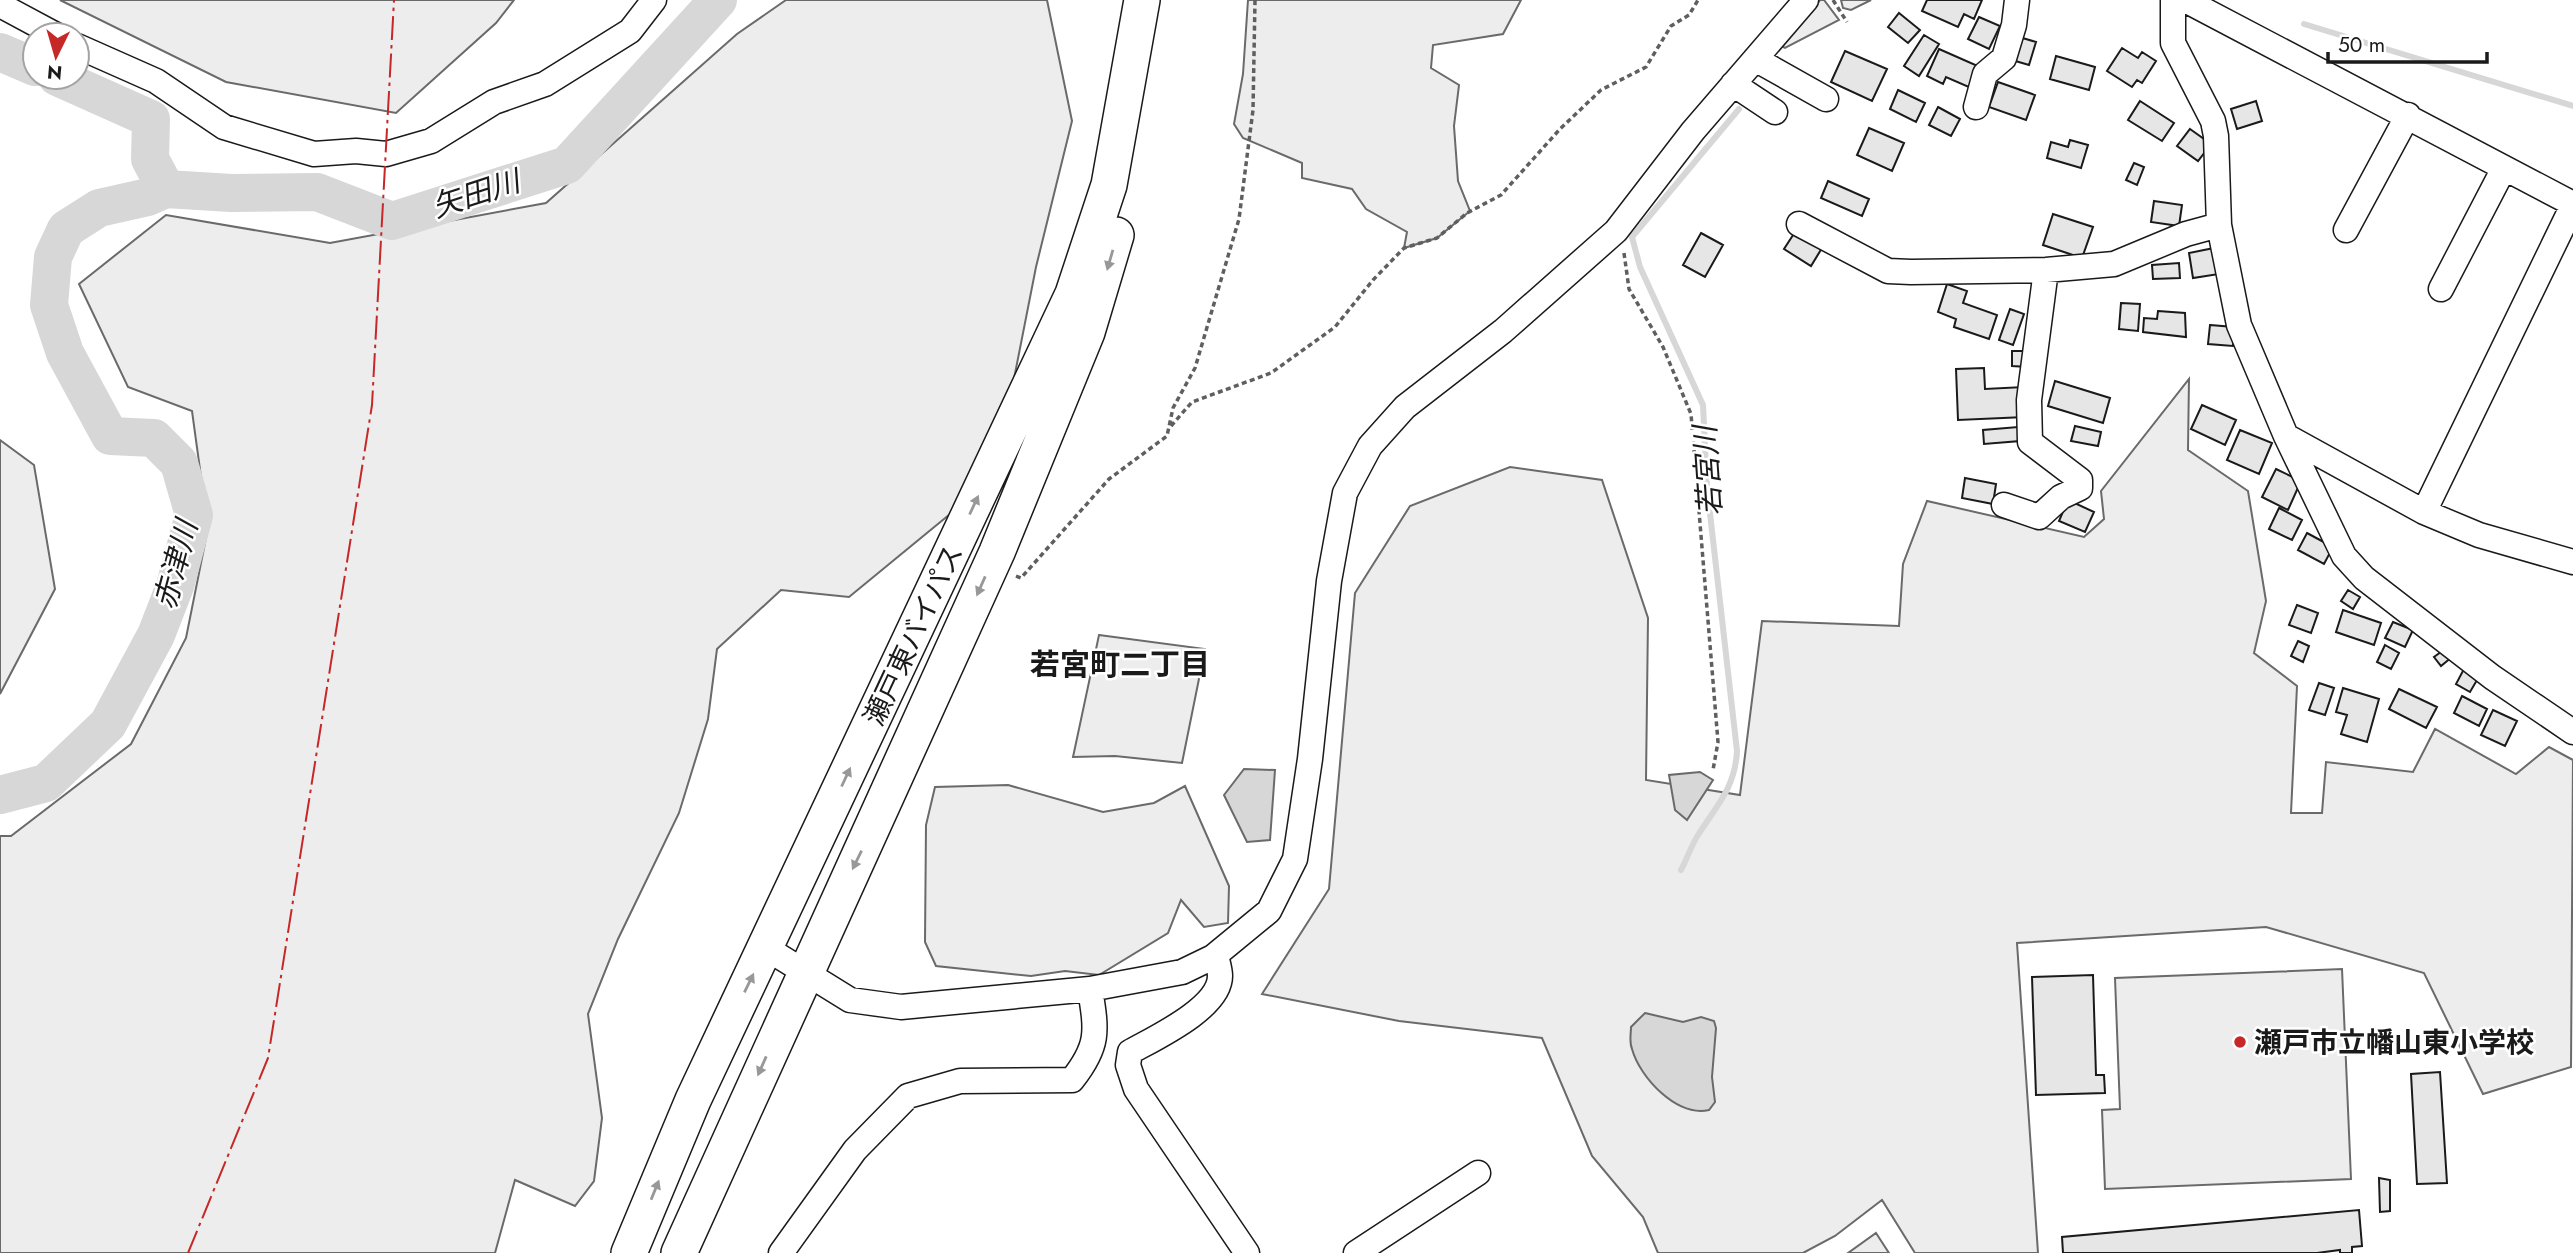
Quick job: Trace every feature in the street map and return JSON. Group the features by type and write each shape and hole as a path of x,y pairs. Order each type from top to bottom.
{"highway":[{"name":"瀬戸東バイパス","path":"679,1253 805,970 991,565 1087,332 1126,198 1143,100 1147,40 1143,0"},
{"name":"瀬戸東バイパス","path":"629,1253 693,1100 1073,294 1109,185 1143,0"}],"street":[{"path":"91,52 156,81 224,127 314,154 356,152 386,155 431,141 494,102 545,84 630,31 654,0"},
{"path":"766,948 850,1000 901,1007 1090,989 1182,972 1216,955 1269,911 1295,859 1310,759 1329,581 1342,505 1345,493 1370,446 1405,407 1503,331 1616,232 1693,131 1805,0"},
{"path":"1976,107 1985,74 2004,58 2014,25 2017,0"},
{"path":"2173,0 2174,43 2215,129 2219,226 2239,325 2286,436 2344,556 2364,578 2492,677 2573,732"},
{"path":"2185,0 2408,115 2573,205 2424,512"},
{"path":"0,5 30,21"},
{"path":"1755,59 1826,99"},
{"path":"1733,84 1775,112"},
{"path":"2346,230 2408,115"},
{"path":"2441,289 2504,168"},
{"path":"1800,224 1888,271 2046,270 2114,264 2186,234 2219,226"},
{"path":"2004,505 2039,517 2061,497 2080,488 2080,480 2031,442 2029,400 2046,270"},
{"path":"2286,436 2424,512 2479,535 2573,562"},
{"path":"1216,955 1220,978 1213,996 1189,1018 1130,1052 1128,1065 1136,1089 1248,1253"},
{"path":"781,1253 855,1150 908,1096 960,1081 1072,1080 1092,1055 1095,1018 1090,989"},
{"path":"1356,1253 1478,1173"}],"path":[{"path":"991,565 1021,578 1109,479 1167,436 1173,408 1195,368 1239,219 1253,110 1255,0"},
{"path":"1171,426 1192,402 1271,373 1335,327 1373,280 1404,248 1437,238 1467,213 1500,195 1560,129 1601,90 1646,67 1671,26 1689,15 1698,0"},
{"path":"1833,0 1847,22"},
{"path":"1616,232 1625,259 1629,289 1663,347 1691,414 1718,742 1713,770"}],"shaded area":[{"path":"60,0 514,0 496,23 396,113 226,82"},
{"path":"786,0 1047,0 1072,121 1036,267 1011,394 972,496 849,597 781,590 717,649 708,719 679,813 618,939 588,1014 602,1118 594,1181 575,1206 515,1180 495,1253 0,1253 0,836 11,836 131,744 186,638 208,528 192,411 128,387 79,284 166,215 330,243 546,203 737,34"},
{"path":"1248,0 1521,0 1503,34 1433,45 1431,68 1459,85 1454,126 1458,181 1470,211 1437,238 1404,248 1407,232 1366,209 1352,189 1302,178 1302,163 1243,138 1234,124 1243,74"},
{"path":"1820,0 1824,0 1839,20 1785,48 1781,46"},
{"path":"1841,0 1871,0 1851,10 1843,8"},
{"path":"2189,379 2188,450 2248,491 2266,601 2254,653 2297,686 2291,813 2322,813 2326,762 2413,772 2435,729 2516,774 2549,747 2573,760 2571,1067 2483,1094 2424,973 2266,927 2017,943 2038,1253 1915,1253 1882,1200 1835,1236 1803,1253 1658,1253 1643,1217 1592,1156 1542,1038 1399,1021 1262,994 1329,889 1355,593 1410,506 1510,467 1602,480 1648,618 1646,780 1740,795 1762,621 1899,626 1903,564 1927,501 2084,537 2104,519 2101,491"},
{"path":"0,440 34,465 55,589 0,694"},
{"path":"1099,635 1205,649 1182,763 1115,756 1073,757"},
{"path":"1244,769 1275,770 1270,840 1247,842 1224,795"},
{"path":"1700,772 1713,780 1687,820 1675,810 1669,775"},
{"path":"1008,785 1103,812 1154,803 1185,786 1229,886 1228,923 1204,927 1181,900 1168,933 1099,975 1065,971 1031,976 936,966 925,942 926,825 935,787"},
{"path":"2342,969 2351,1179 2105,1189 2102,1110 2120,1109 2115,978"},
{"path":"1645,1013 1683,1022 1701,1017 1714,1021 1716,1028 1712,1077 1715,1102 1709,1110 1685,1108 1662,1093 1643,1072 1636,1060 1630,1038 1631,1027"},
{"path":"1876,1233 1889,1253 1848,1253"}],"building":[{"path":"1927,0 1982,0 1974,19 1964,14 1958,27 1922,11"},
{"path":"1899,13 1920,30 1908,43 1888,27"},
{"path":"1979,17 2000,26 1989,49 1968,39"},
{"path":"1924,35 1939,44 1919,76 1904,66"},
{"path":"2019,37 2036,42 2029,65 2012,60"},
{"path":"2122,48 2138,58 2142,52 2156,61 2142,83 2137,80 2132,87 2107,71"},
{"path":"1939,49 1980,67 1971,88 1946,77 1943,84 1927,76"},
{"path":"1845,51 1887,69 1872,101 1831,82"},
{"path":"2056,56 2095,67 2089,90 2050,79"},
{"path":"1998,82 2035,95 2026,120 1989,107"},
{"path":"1898,90 1925,103 1916,122 1890,109"},
{"path":"2140,101 2174,123 2162,141 2128,120"},
{"path":"2256,101 2262,121 2237,129 2231,109"},
{"path":"1938,107 1960,119 1951,136 1929,125"},
{"path":"1869,128 1904,143 1892,171 1857,155"},
{"path":"2190,129 2211,144 2198,161 2177,146"},
{"path":"2070,140 2088,145 2081,168 2047,158 2051,142 2068,147"},
{"path":"2134,163 2144,167 2137,185 2126,180"},
{"path":"1828,181 1869,199 1862,216 1821,198"},
{"path":"2154,201 2182,205 2179,226 2151,222"},
{"path":"2053,214 2093,227 2082,258 2043,245"},
{"path":"1795,232 1822,248 1811,266 1784,249"},
{"path":"1701,233 1723,245 1705,277 1683,265"},
{"path":"2214,248 2219,274 2193,278 2189,253"},
{"path":"2179,263 2180,278 2153,279 2152,265"},
{"path":"1947,284 1967,291 1963,303 1997,315 1989,339 1954,327 1956,319 1938,312"},
{"path":"2121,303 2140,304 2138,331 2119,329"},
{"path":"2010,309 2024,314 2013,345 1999,340"},
{"path":"2158,311 2185,313 2186,337 2143,332 2144,318 2157,319"},
{"path":"2210,325 2234,327 2233,346 2208,344"},
{"path":"2012,351 2029,351 2028,367 2012,366"},
{"path":"1984,368 1985,389 2024,387 2025,417 1958,420 1956,369"},
{"path":"2055,381 2110,398 2103,423 2048,406"},
{"path":"2202,405 2236,420 2225,445 2191,429"},
{"path":"2075,426 2101,432 2098,446 2071,441"},
{"path":"2018,427 2020,441 1984,444 1983,430"},
{"path":"2240,430 2272,443 2259,474 2227,460"},
{"path":"2276,469 2301,481 2288,510 2262,497"},
{"path":"1965,478 1996,484 1993,504 1962,498"},
{"path":"2068,500 2094,512 2085,532 2059,521"},
{"path":"2279,508 2302,520 2292,540 2269,529"},
{"path":"2307,533 2333,547 2324,564 2298,550"},
{"path":"2348,590 2360,597 2353,609 2341,601"},
{"path":"2297,605 2318,613 2311,633 2289,625"},
{"path":"2343,610 2381,623 2374,645 2336,632"},
{"path":"2393,622 2413,630 2405,647 2385,638"},
{"path":"2298,641 2309,646 2303,662 2291,656"},
{"path":"2385,645 2399,653 2391,669 2377,662"},
{"path":"2445,649 2452,657 2441,666 2434,657"},
{"path":"2465,667 2480,675 2470,692 2456,684"},
{"path":"2319,683 2334,688 2325,715 2309,710"},
{"path":"2343,688 2379,699 2367,742 2341,734 2347,715 2336,712"},
{"path":"2399,689 2437,707 2426,728 2389,709"},
{"path":"2462,696 2487,709 2479,726 2454,713"},
{"path":"2493,710 2517,721 2505,746 2481,735"},
{"path":"2093,975 2096,1075 2104,1075 2105,1093 2036,1095 2032,977"},
{"path":"2440,1072 2447,1183 2417,1184 2411,1074"},
{"path":"2379,1178 2390,1180 2390,1211 2380,1212"},
{"path":"2359,1210 2362,1246 2352,1247 2352,1253 2340,1253 2340,1250 2317,1253 2063,1253 2062,1237"}],"waterway":[{"name":"赤津川","path":"0,795 46,783 108,724 156,635 175,586 194,515 179,463 154,438 110,436 65,353 49,305 53,257 66,229 99,208 148,197 166,189 231,193 317,192 392,221 567,165 718,0"},
{"path":"2304,24 2573,106"},
{"path":"0,52 21,61"},
{"path":"88,91 151,119 150,159 166,189"},
{"name":"若宮川","path":"1681,870 1696,839 1729,786 1737,751 1707,487 1703,405 1640,267 1632,237 1739,109"}],"power":[{"path":"188,1253 268,1058 372,405 394,0"}],"place":[{"name":"瀬戸市立幡山東小学校","path":"2240,1042"}],"district":[{"name":"若宮町二丁目","path":"1120,665"}],"water label":[{"name":"矢田川","path":"476,194"}]}
